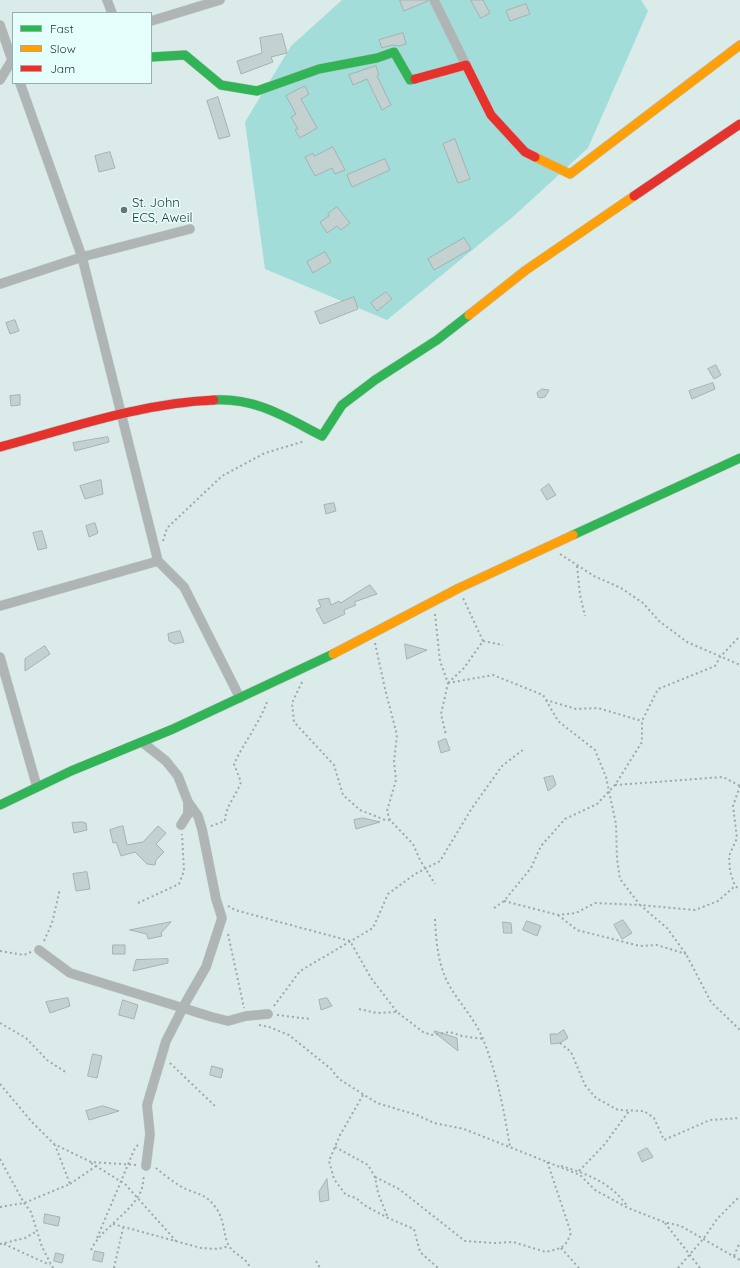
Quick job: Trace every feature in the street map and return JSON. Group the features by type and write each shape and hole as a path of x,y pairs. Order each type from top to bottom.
{"street":[{"path":"107,0 112,12"},
{"path":"152,20 220,0"},
{"path":"434,0 491,115 526,152 570,174 740,45"},
{"path":"0,25 12,62 0,80"},
{"path":"152,57 185,55 221,85 257,91 319,69 377,58 394,52 410,80 466,65"},
{"path":"20,84 82,257 158,561 184,587 240,698"},
{"path":"0,447 121,414 184,401 234,399 268,408 322,436 342,405 375,380 437,340 526,270 740,124"},
{"path":"0,284 82,257 190,229"},
{"path":"0,805 37,787 173,729 309,667 459,588 548,545 740,458"},
{"path":"0,606 158,561"},
{"path":"0,656 37,787"},
{"path":"142,742 166,761 178,776 188,802 198,816 216,899 222,918 206,967 166,1041 147,1105 150,1134 147,1163"},
{"path":"181,825 188,814 188,802"},
{"path":"40,950 70,973 228,1021 246,1016 268,1014"}],"path":[{"path":"158,561 167,528 222,476 265,453 322,436"},
{"path":"548,545 577,566 594,576 621,588 643,603 659,621 687,642 740,665"},
{"path":"577,566 580,595 585,616"},
{"path":"459,588 483,641"},
{"path":"433,603 440,661 448,683 442,714 446,735"},
{"path":"373,632 385,689 397,735 394,762 396,780 387,810 390,820 413,844 435,884"},
{"path":"494,908 504,901 530,868 541,846 565,819 597,804 615,785 642,742 642,722 658,689 715,666 720,657 740,636"},
{"path":"483,641 503,645"},
{"path":"448,683 464,668 483,641"},
{"path":"309,667 292,703 294,722 334,764 343,794 360,810 385,820 390,820"},
{"path":"448,683 493,675 543,695 558,721 595,750 606,776 616,824 617,859 620,879 640,904 667,928 686,954 711,1002 740,1030"},
{"path":"202,829 226,821 227,808 236,796 241,782 234,764 239,752 263,714 274,682"},
{"path":"546,700 576,709 598,708 642,722"},
{"path":"310,1019 268,1014 300,970 373,928 388,894 440,861 472,808 502,766 524,749"},
{"path":"615,785 723,777 740,786 733,806 737,838 729,856 730,871 735,886 740,889"},
{"path":"138,904 179,884 184,871 181,825"},
{"path":"504,901 558,915 576,913 596,903 620,905 640,904 695,910 718,901 735,886"},
{"path":"0,951 24,955 40,950 52,923 60,889"},
{"path":"216,899 235,910 350,941 371,978 397,1012 423,1032 431,1035 450,1032 462,1036 483,1039"},
{"path":"558,915 577,930 640,946 657,945 686,954"},
{"path":"222,918 232,949 236,977 246,1016"},
{"path":"435,919 437,942 442,968 449,985 470,1012 483,1039 500,1092 510,1147"},
{"path":"359,1009 377,1013 397,1012"},
{"path":"0,1023 26,1038 47,1060 67,1073"},
{"path":"255,1025 269,1027 289,1035 331,1069 339,1079 377,1103 417,1115 434,1123 464,1129 510,1147 527,1156 579,1171 594,1178 622,1197 628,1208"},
{"path":"560,1043 571,1052 585,1085 596,1098 618,1110 644,1111 654,1118 664,1140 710,1120 740,1118"},
{"path":"162,1056 216,1107"},
{"path":"0,1084 31,1121 54,1144 91,1162 99,1164 128,1165 147,1163 179,1186 192,1193 205,1196 219,1214 229,1246 249,1263 250,1268"},
{"path":"363,1095 351,1114 329,1161 334,1179 346,1195 356,1198 364,1206 388,1218 414,1228 420,1252 438,1268"},
{"path":"579,1171 604,1145 629,1110"},
{"path":"91,1250 122,1182 135,1148 150,1134"},
{"path":"54,1144 70,1184"},
{"path":"335,1147 368,1165 375,1177 378,1193 388,1218"},
{"path":"0,1159 24,1203 31,1212 42,1247 52,1267"},
{"path":"547,1161 580,1175 595,1190 628,1208 664,1222 681,1226 740,1260"},
{"path":"375,1177 399,1189 465,1241 494,1243 513,1242 546,1252 561,1248 567,1242 571,1234 547,1161"},
{"path":"91,1162 95,1167 122,1182 138,1196 178,1242"},
{"path":"96,1239 113,1224 141,1192 147,1163"},
{"path":"0,1207 24,1203 70,1184 99,1164"},
{"path":"678,1268 704,1238 717,1219 740,1196"},
{"path":"664,1222 690,1253 700,1268"},
{"path":"113,1224 123,1228 202,1248 218,1249 229,1246"},
{"path":"114,1268 123,1228"},
{"path":"0,1244 25,1238 37,1231"},
{"path":"734,1256 740,1242"},
{"path":"4,1244 52,1267"},
{"path":"561,1248 579,1268"},
{"path":"316,1261 320,1268"}],"shaded area":[{"path":"342,0 641,0 648,11 588,148 515,215 387,320 265,269 245,122 291,46"}],"building":[{"path":"400,0 428,0 428,1 404,11"},
{"path":"471,0 483,0 490,13 481,18"},
{"path":"526,4 530,14 510,21 506,11"},
{"path":"403,33 406,44 399,46 392,45 382,48 379,40"},
{"path":"282,34 287,53 271,57 273,62 241,74 237,61 262,53 260,38"},
{"path":"376,66 379,75 377,76 391,105 382,110 367,79 353,85 349,75"},
{"path":"305,86 309,94 301,99 317,128 300,138 295,130 298,129 291,117 296,114 286,96"},
{"path":"218,97 230,136 219,139 207,101"},
{"path":"455,139 470,179 458,183 443,144"},
{"path":"333,147 345,170 335,174 332,168 315,176 305,157 313,153 314,156"},
{"path":"110,152 115,168 99,172 95,156"},
{"path":"385,159 390,170 352,187 347,175"},
{"path":"337,207 350,223 341,230 337,226 327,233 320,222 329,216 328,214"},
{"path":"464,238 471,249 434,270 428,259"},
{"path":"325,252 331,262 313,273 307,262"},
{"path":"386,292 392,299 377,311 371,303"},
{"path":"354,297 358,309 320,324 315,312"},
{"path":"15,320 19,331 10,334 6,323"},
{"path":"716,365 721,375 714,379 708,369"},
{"path":"713,383 715,389 692,399 689,391"},
{"path":"542,389 549,390 545,397 541,398 538,397 537,393"},
{"path":"20,395 20,405 11,406 10,396"},
{"path":"108,437 109,442 75,451 73,443"},
{"path":"101,480 103,494 85,499 80,486"},
{"path":"549,484 556,495 547,500 541,490"},
{"path":"334,503 336,511 326,514 324,505"},
{"path":"95,523 98,533 89,537 86,526"},
{"path":"42,531 47,548 38,550 33,533"},
{"path":"370,585 377,594 354,602 356,605 344,610 345,614 324,624 316,609 321,607 318,600 329,598 331,605 339,601 340,603"},
{"path":"180,631 184,642 175,644 169,641 168,634"},
{"path":"405,644 427,650 407,659"},
{"path":"45,646 50,654 25,671 25,659"},
{"path":"446,739 450,750 441,753 438,742"},
{"path":"553,776 556,785 548,791 544,778"},
{"path":"363,818 380,822 356,829 354,820"},
{"path":"72,823 86,823 87,830 74,833"},
{"path":"123,826 127,845 143,842 158,826 166,833 156,844 164,852 156,860 155,865 147,864 135,852 121,856 116,842 113,843 110,830"},
{"path":"87,872 90,889 76,891 73,874"},
{"path":"623,920 632,933 622,939 614,925"},
{"path":"527,921 541,926 537,936 523,930"},
{"path":"171,922 161,933 162,936 148,939 147,934 130,930"},
{"path":"503,922 511,923 512,933 504,933"},
{"path":"113,945 125,945 125,954 113,954"},
{"path":"168,959 168,963 133,971 136,960"},
{"path":"68,998 70,1006 50,1013 46,1002"},
{"path":"327,998 332,1006 321,1010 319,1000"},
{"path":"123,1000 138,1005 134,1019 119,1015"},
{"path":"564,1030 568,1038 560,1043 551,1044 550,1034 557,1034"},
{"path":"435,1031 457,1038 458,1051 434,1032"},
{"path":"93,1054 102,1056 97,1078 88,1076"},
{"path":"212,1066 223,1069 221,1078 210,1075"},
{"path":"103,1106 119,1111 89,1120 86,1111"},
{"path":"647,1148 653,1157 642,1162 638,1153"},
{"path":"327,1179 329,1200 320,1202 319,1192"},
{"path":"45,1214 60,1217 58,1226 44,1223"},
{"path":"95,1251 104,1253 102,1262 93,1260"},
{"path":"56,1253 64,1255 62,1263 54,1261"}],"traffic: fast":[{"path":"152,57 185,55 221,85 257,91 319,69 377,58 394,52 410,80 415,79"},
{"path":"214,400 244,402 270,410 322,436 342,405 375,380 437,340 469,315"},
{"path":"573,535 740,458"},
{"path":"0,805 71,771 173,729 333,654"}],"traffic: slow":[{"path":"535,157 570,174 740,45"},
{"path":"469,315 526,270 634,196"},
{"path":"333,654 459,588 573,535"}],"traffic: jam":[{"path":"415,79 466,65 491,115 525,152 535,157"},
{"path":"634,196 740,124"},
{"path":"0,447 133,411 187,402 214,400"}],"place":[{"name":"St. John ECS, Aweil","path":"124,210"}]}
